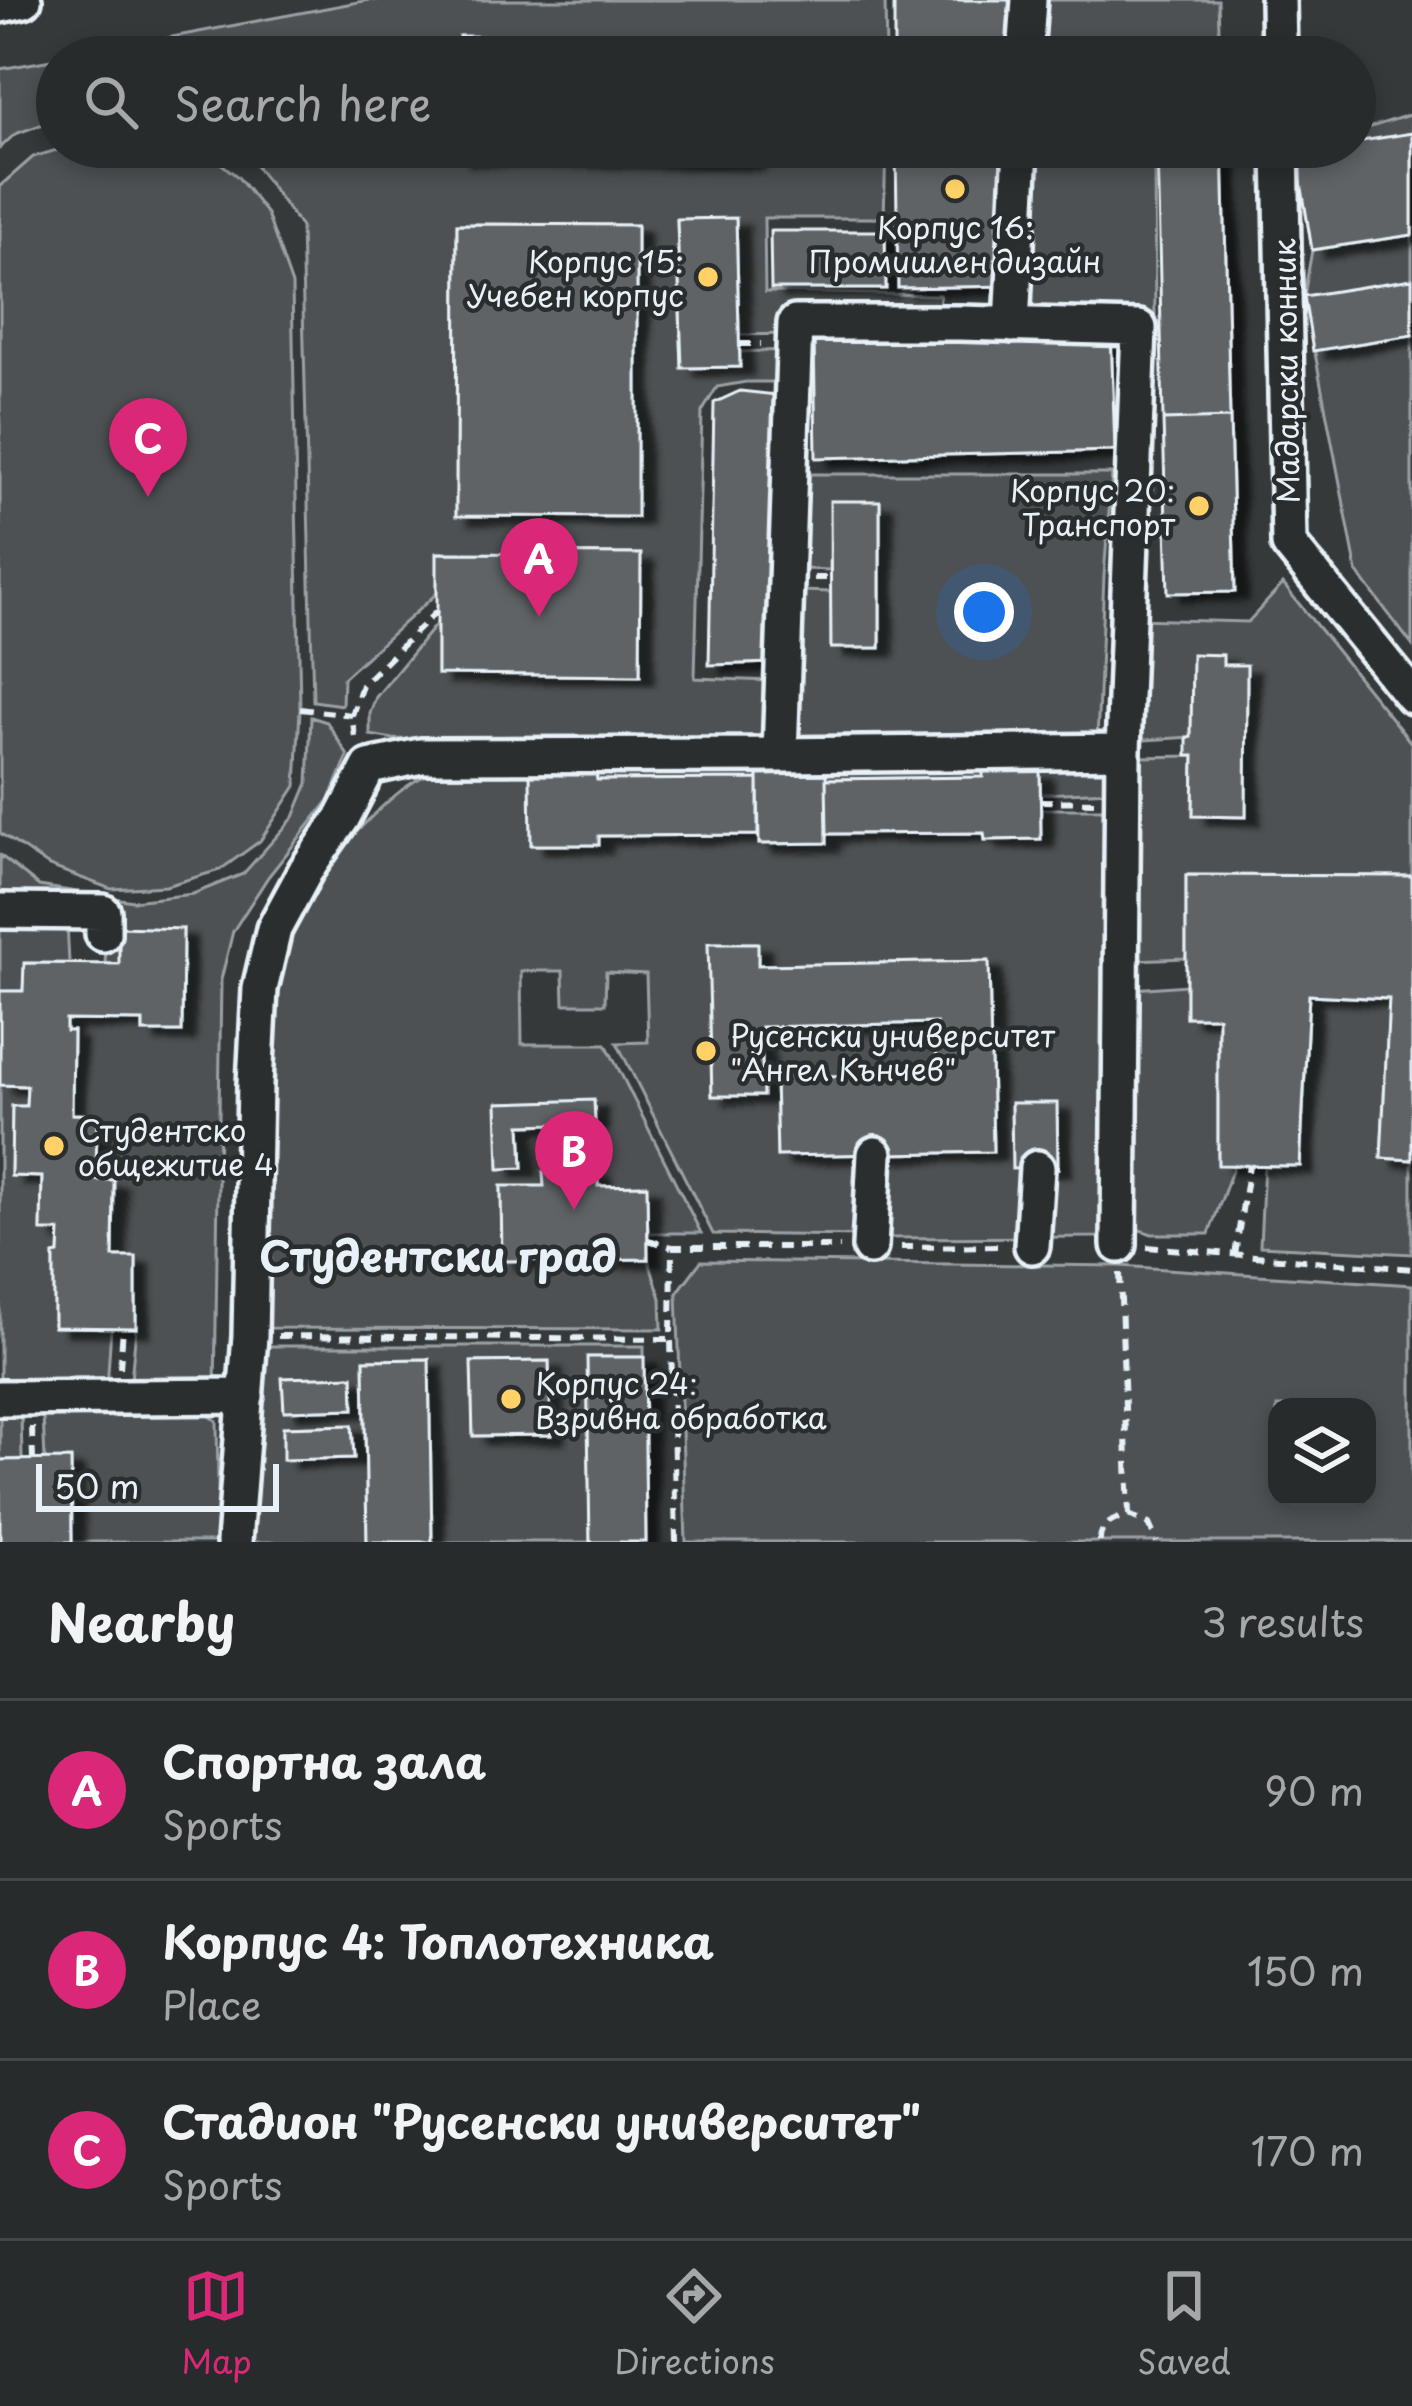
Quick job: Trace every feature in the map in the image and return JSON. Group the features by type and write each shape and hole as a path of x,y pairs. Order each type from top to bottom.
{"street":[{"path":"0,4 24,0"},
{"path":"1027,36 1030,0"},
{"path":"1278,0 1279,36"},
{"path":"1012,325 1020,168"},
{"name":"Мадарски конник","path":"1281,168 1289,544 1412,696"},
{"path":"780,755 795,323 1139,328 1123,751 1119,1245"},
{"path":"234,1542 250,1336 260,988 274,929 369,767 421,756 1123,751"},
{"path":"0,911 103,912 104,934"},
{"path":"870,1247 875,1154"},
{"path":"1032,1246 1037,1168"},
{"path":"0,1398 246,1396"}],"path":[{"path":"369,767 356,748 352,715 362,685 437,611"},
{"path":"300,709 352,715"},
{"path":"1040,801 1122,803"},
{"path":"1235,1255 1249,1166"},
{"path":"648,1240 672,1247 1032,1246"},
{"path":"1129,1515 1119,1245 1412,1270"},
{"path":"672,1247 676,1542"},
{"path":"250,1336 671,1339"},
{"path":"1100,1542 1099,1535 1111,1520 1129,1515 1149,1524 1157,1542"}],"shaded area":[{"path":"369,0 885,0 886,36 178,36"},
{"path":"1041,0 1218,0 1219,36 1039,36"},
{"path":"36,63 36,126 15,134 0,148 0,69"},
{"path":"1412,114 1412,645 1357,572 1304,296 1312,250 1299,168 1376,168 1376,125"},
{"path":"33,157 36,168 227,168 267,214 292,285 300,709 296,786 260,841 220,870 166,886 111,889 49,866 0,833 0,186"},
{"path":"257,168 885,168 884,218 764,218 765,292 940,295 939,317 792,334 739,335 736,219 677,220 682,368 739,367 740,352 787,350 786,382 717,387 702,412 695,678 770,681 761,736 707,744 370,735 376,697 437,623 437,674 640,676 640,554 438,553 437,593 343,678 342,705 313,701 301,227","holes":["457,224 637,225 636,516 456,515"]},
{"path":"1032,168 1154,168 1155,321 1023,318"},
{"path":"803,474 1112,474 1097,741 820,746 794,734 800,591 831,592 831,648 881,647 880,502 831,501 830,570 802,569"},
{"path":"1283,584 1412,744 1412,876 1186,875 1186,958 1133,960 1136,757 1194,756 1193,816 1245,816 1247,666 1223,665 1222,655 1193,655 1191,737 1130,741 1135,619 1248,622"},
{"path":"311,717 327,722 348,756 330,799 268,877 233,931 221,980 215,1393 130,1390 136,1258 113,1257 113,1180 96,1180 97,1115 72,1114 73,1032 66,1031 66,1020 143,1021 143,1032 182,1032 183,929 119,964 105,964 108,905 0,903 0,855 39,886 133,901 193,894 243,874 294,817 308,783"},
{"path":"1107,755 1112,791 1041,794 1039,771 983,771 983,777 826,779 825,774 597,780 596,774 570,774 569,757"},
{"path":"554,759 532,845 598,845 599,836 758,835 760,844 827,843 827,834 984,833 985,840 1040,839 1041,809 1110,809 1106,1228 1098,1237 879,1238 883,1154 993,1151 988,961 758,965 757,943 709,943 712,1096 763,1095 761,1027 936,1023 937,1074 776,1077 777,1156 868,1154 862,1236 713,1234 617,1043 648,1042 646,974 606,972 605,1004 564,1004 563,971 521,971 522,1044 606,1044 701,1233 648,1233 646,1185 598,1186 597,1170 544,1172 544,1186 501,1187 502,1261 648,1259 661,1298 662,1329 268,1328 267,988 279,933 344,846 406,787 454,766","holes":["594,1101 594,1123 521,1125 523,1168 500,1169 498,1103"]},
{"path":"67,923 69,963 25,963 23,991 0,991 0,924"},
{"path":"1186,985 1186,1017 1218,1017 1218,1164 1234,1165 1209,1234 1152,1234 1131,1227 1134,989"},
{"path":"1309,995 1389,999 1381,1158 1412,1160 1412,1254 1260,1246 1264,1164 1301,1165"},
{"path":"0,1085 27,1086 26,1106 12,1106 11,1176 42,1177 41,1230 60,1231 59,1254 54,1255 54,1327 111,1328 107,1388 0,1387"},
{"path":"701,1261 1120,1266 1412,1285 1412,1542 686,1542 677,1293"},
{"path":"240,1346 644,1346 644,1357 588,1357 590,1542 432,1542 428,1359 364,1360 367,1542 246,1542","holes":["549,1361 551,1435 473,1436 472,1362","353,1377 353,1409 284,1411 283,1378","352,1425 353,1458 284,1460 283,1427"]},
{"path":"0,1412 21,1413 22,1459 0,1460"},
{"path":"206,1413 217,1421 219,1542 72,1542 71,1460 45,1460 43,1415"}],"building":[{"path":"894,0 1021,0 1020,36 894,36"},
{"path":"1412,133 1412,235 1312,250 1299,168 1376,168 1376,139"},
{"name":"Корпус 16: Промишлен дизайн","path":"896,168 1014,168 1010,286 898,288"},
{"path":"1157,168 1224,168 1230,418 1163,420"},
{"name":"Корпус 15: Учебен корпус","path":"736,218 740,367 682,368 677,219"},
{"path":"457,224 637,225 637,517 456,516"},
{"path":"770,231 885,231 886,289 771,289"},
{"path":"1412,279 1412,335 1313,351 1304,296"},
{"path":"1111,332 1115,451 816,458 814,336"},
{"path":"740,391 777,395 774,663 709,665 714,403"},
{"name":"Корпус 20: Транспорт","path":"1230,418 1235,592 1168,593 1163,420"},
{"path":"830,501 880,501 880,648 831,648"},
{"path":"437,553 641,554 640,676 437,674"},
{"path":"1192,654 1223,655 1223,665 1247,665 1246,817 1193,816 1194,756 1187,756"},
{"path":"983,771 1040,771 1041,839 985,840 984,833 827,834 826,779 983,777"},
{"path":"530,774 596,774 597,780 758,779 758,835 599,836 599,845 531,845"},
{"path":"826,774 827,843 759,844 758,775"},
{"path":"1186,875 1412,876 1412,1160 1381,1158 1389,999 1309,995 1300,1166 1218,1165 1218,1017 1186,1017"},
{"name":"Студентско общежитие 4","path":"119,927 183,929 182,1032 143,1032 143,1021 66,1020 66,1031 73,1031 72,1114 97,1115 96,1180 114,1180 113,1257 136,1257 136,1328 54,1327 54,1255 59,1254 60,1231 41,1231 42,1177 11,1176 12,1106 26,1106 27,1086 0,1085 0,991 23,991 24,963 119,964"},
{"path":"708,943 758,943 758,965 989,961 993,1152 777,1156 775,1077 937,1074 936,1023 761,1027 763,1096 712,1096"},
{"path":"594,1100 595,1123 521,1125 523,1168 499,1169 497,1103"},
{"path":"1011,1103 1057,1103 1058,1168 1012,1169"},
{"path":"598,1170 598,1186 647,1185 648,1259 502,1261 501,1186 544,1186 543,1172"},
{"path":"587,1357 644,1357 646,1542 590,1542"},
{"path":"429,1359 432,1542 367,1542 364,1360"},
{"name":"Корпус 24: Взривна обработка","path":"549,1361 551,1435 473,1436 471,1362"},
{"path":"353,1376 354,1409 284,1411 282,1378"},
{"path":"352,1425 354,1458 283,1460 283,1427"},
{"path":"71,1459 72,1542 0,1542 0,1460"}],"place":[{"name":"Корпус 16: Промишлен дизайн","path":"955,189"},
{"name":"Корпус 15: Учебен корпус","path":"708,277"},
{"name":"Стадион \"Русенски университет\"","path":"148,497"},
{"name":"Корпус 20: Транспорт","path":"1199,506"},
{"name":"Спортна зала","path":"539,617"},
{"name":"Русенски университет \"Ангел Кънчев\"","path":"706,1051"},
{"name":"Студентско общежитие 4","path":"54,1146"},
{"name":"Корпус 4: Топлотехника","path":"574,1210"},
{"name":"Корпус 24: Взривна обработка","path":"511,1399"}],"district":[{"name":"Студентски град","path":"438,1254"}]}
